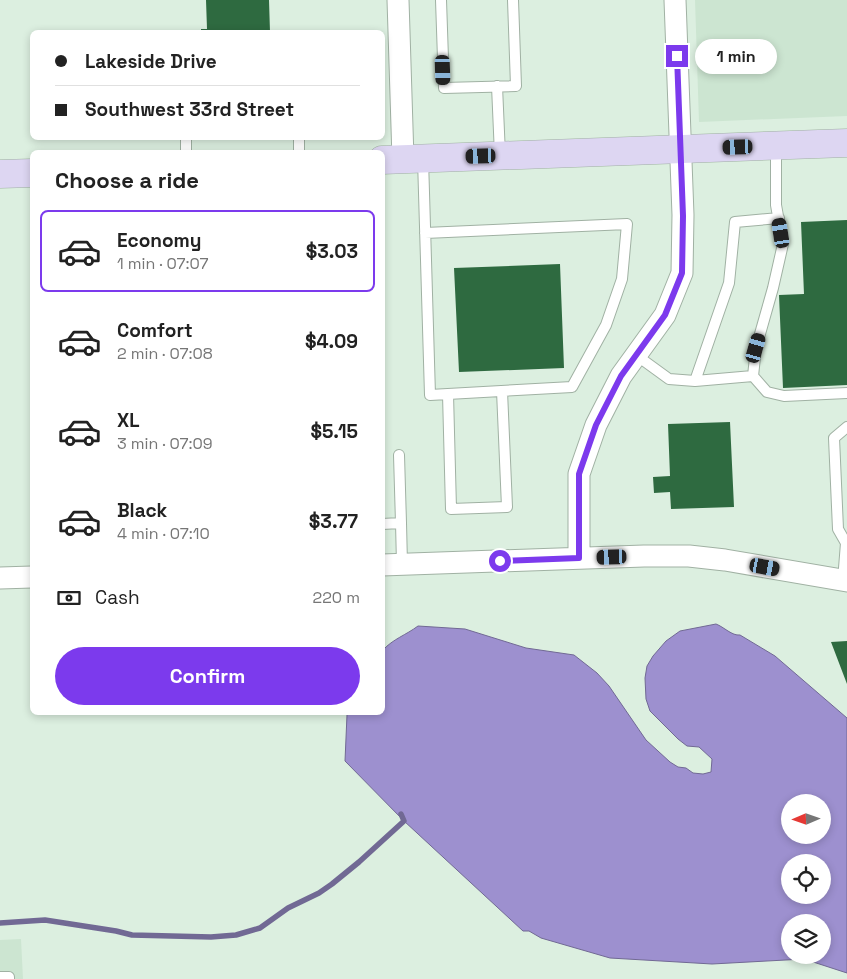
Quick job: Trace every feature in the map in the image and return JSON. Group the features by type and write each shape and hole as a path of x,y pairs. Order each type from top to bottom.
{"main road":[{"path":"403,159 847,143"},
{"path":"0,174 30,173"}],"street":[{"path":"398,0 403,159"},
{"path":"579,558 579,474 596,425 621,376 665,315 682,273 683,216 675,0"},
{"path":"392,565 689,556 726,560 845,581"},
{"path":"0,578 30,577"}],"lane":[{"path":"441,0 444,88 516,86 513,0"},
{"path":"496,86 500,156"},
{"path":"752,376 756,348 783,244 776,205 776,146"},
{"path":"403,159 425,234 430,395 572,386 606,325 622,279 627,224 425,234"},
{"path":"695,381 729,283 735,222 779,218"},
{"path":"636,355 669,379 695,381 752,376"},
{"path":"752,376 767,392 784,396 847,393"},
{"path":"448,394 452,509 507,507 502,391"},
{"path":"845,581 847,543 838,528 834,438 847,427"},
{"path":"392,565 400,523 400,455"},
{"path":"385,524 400,523"},
{"path":"0,977 9,977 9,979"}],"shaded area":[{"path":"695,0 847,0 847,116 699,122"},
{"path":"716,624 731,633 740,635 775,656 847,718 847,973 819,964 831,964 831,914 781,914 781,960 712,964 610,958 541,938 529,931 523,931 404,821 345,761 347,715 385,715 385,648 418,626 465,629 526,648 574,655 597,673 609,686 646,740 670,762 693,773 703,774 711,772 712,759 699,747 687,746 650,711 646,699 645,678 647,666 666,641 680,631"},
{"path":"21,939 23,979 0,979 0,940"}],"building":[{"path":"206,0 269,0 270,30 201,30 207,29"},
{"path":"847,220 847,385 783,388 779,295 804,294 801,222"},
{"path":"560,264 564,368 459,372 454,268"},
{"path":"730,422 734,507 671,509 670,492 654,493 653,477 670,476 668,424"},
{"path":"847,641 847,684 831,642"}],"waterway":[{"path":"0,923 45,920 132,935 211,937 236,935 260,928 288,908 319,893 332,884 404,821 401,814"}],"route":[{"path":"500,561 579,558 579,474 596,425 621,376 665,315 682,273 683,216 677,56"}]}
